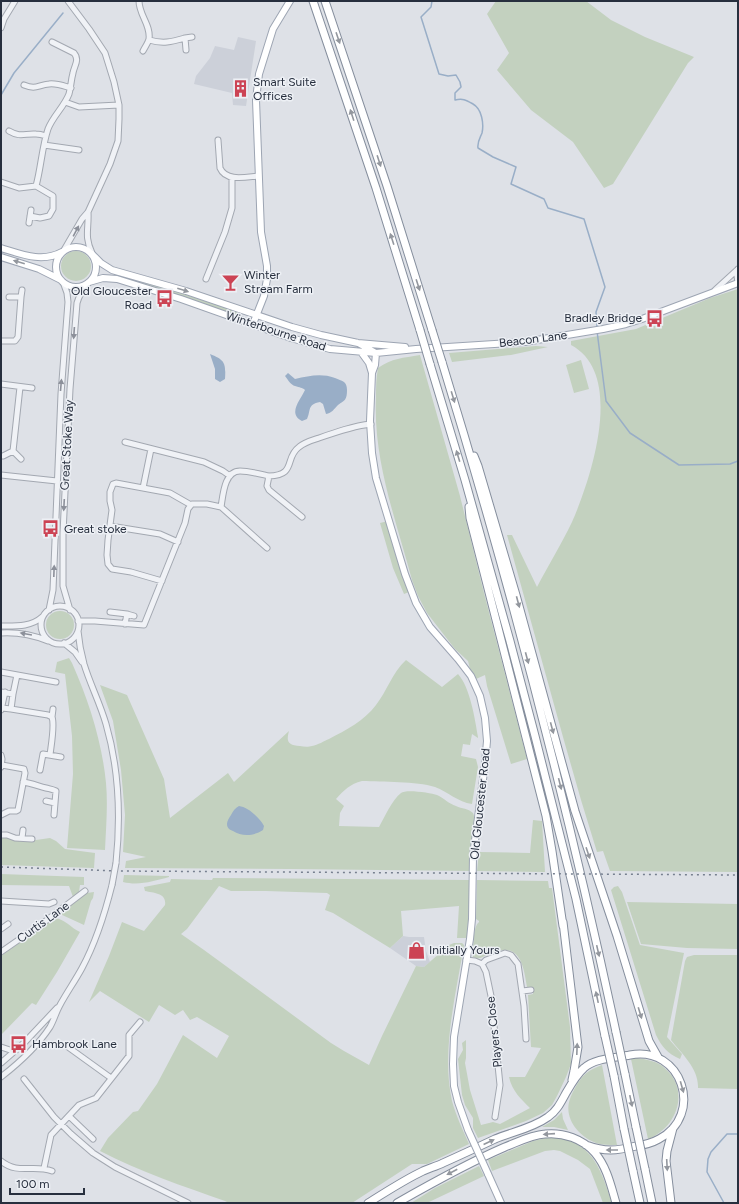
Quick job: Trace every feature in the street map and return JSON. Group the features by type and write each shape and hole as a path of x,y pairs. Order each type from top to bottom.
{"highway":[{"path":"313,1 376,188 420,330 465,480 510,641 574,892 640,1203"},
{"path":"325,1 382,171 464,432 539,704 567,812 652,1203"},
{"path":"464,432 485,488 575,811 649,1041 658,1057"},
{"path":"465,480 470,518 546,816 563,926"},
{"path":"535,736 540,777 554,850 578,1047 574,1071 569,1087"},
{"path":"368,1203 425,1170 496,1138 550,1116 581,1071 593,1063 639,1054 651,1055 658,1057 673,1069 682,1086 684,1097 679,1119 665,1136 654,1141 618,1150 608,1150 598,1149 568,1136 557,1133 534,1136 461,1168 397,1203"},
{"path":"671,1203 666,1160 673,1128"},
{"path":"586,1145 595,1153 604,1167 616,1203"},
{"path":"378,1203 441,1164"}],"main road":[{"path":"253,324 264,296 267,279 267,266 261,232 256,100 259,74 273,29 290,1"},
{"path":"1,248 38,257 49,257 76,246 82,247 92,254 97,266 93,278 88,283 75,287 38,269 1,257"},
{"path":"63,281 59,276 56,266 57,261 64,251"},
{"name":"Winterbourne Road","path":"92,254 101,263 112,270 186,291 321,336 358,343 416,349"},
{"name":"Winterbourne Road","path":"88,283 103,278 117,280 182,298 291,338 330,349 376,354 416,349"},
{"name":"Beacon Lane","path":"416,349 525,342 603,329 626,324 738,283"},
{"path":"358,343 376,354"},
{"name":"Old Gloucester Road","path":"361,352 369,363 372,373 372,453 376,478 410,589 416,603 430,626 471,676 480,696 485,718 487,741 473,856 472,919 454,1037 453,1064 454,1086 458,1102 468,1130 501,1203"},
{"name":"Old Gloucester Road","path":"372,373 375,365 376,354"}],"street":[{"path":"1,28 4,19 15,1"},
{"path":"64,251 82,218 88,212 110,164 116,148 119,133 119,105 105,53 93,33 68,1"},
{"path":"139,1 141,12 149,28 149,40 143,51"},
{"path":"185,38 186,50"},
{"path":"149,40 158,43 192,38"},
{"path":"36,186 46,136 49,127 65,102 71,88 73,71 77,60 76,55 52,42"},
{"path":"24,85 30,88 36,88 52,84 71,88"},
{"path":"65,102 79,107 119,105"},
{"path":"10,131 22,136 36,134 46,136"},
{"path":"218,140 219,162 222,171 226,175 232,177 258,176"},
{"path":"44,145 73,146 79,150"},
{"path":"206,279 225,232 232,208 232,177"},
{"path":"1,182 19,188 36,186 53,196 53,209 48,216 44,218 30,216"},
{"path":"29,223 31,210"},
{"path":"88,212 86,235 92,254"},
{"path":"738,269 738,283"},
{"path":"716,290 738,269"},
{"name":"Great Stoke Way","path":"49,610 53,590 61,394 68,302 63,281"},
{"name":"Great Stoke Way","path":"70,610 63,586 63,533 70,389 77,306 80,295 88,283"},
{"path":"1,341 15,341 18,338 22,290"},
{"path":"9,297 21,297"},
{"path":"1,384 32,388"},
{"path":"13,451 20,387"},
{"path":"220,507 226,481 234,472 240,471 278,476 287,470 294,452 298,447 342,430 371,424"},
{"path":"126,442 204,462 230,476"},
{"path":"143,488 151,448"},
{"path":"1,456 13,451"},
{"path":"13,451 21,459"},
{"path":"1,475 57,481"},
{"path":"269,476 267,486 269,490 302,517"},
{"path":"162,581 112,568 108,564 108,540 112,510 110,496 113,484 116,483 170,493 191,505 207,504 220,507 266,548"},
{"path":"78,621 144,625 178,542 188,509 191,505"},
{"path":"110,526 160,534 178,542"},
{"path":"1,626 25,625 38,621 49,610 59,606 70,610 75,614 78,621 78,631 84,665 106,723 115,762 119,806 118,843 112,885 102,919 90,951 59,1006 51,1025 41,1039 17,1064 2,1075"},
{"path":"110,612 134,616"},
{"path":"125,624 127,614"},
{"path":"43,616 41,627 43,634 49,641"},
{"path":"1,633 25,634 55,643 64,643 73,639 78,631"},
{"path":"64,643 75,652 84,665"},
{"path":"1,672 56,682"},
{"path":"11,709 17,675"},
{"path":"13,694 3,692 1,709 11,709 50,716"},
{"path":"50,755 53,722 50,716 53,709"},
{"path":"40,770 43,754 61,757"},
{"path":"1,755 1,766 24,769 25,772 18,811 9,811 1,815"},
{"path":"24,782 54,789 56,793 54,815"},
{"path":"46,801 55,803"},
{"path":"22,838 23,830"},
{"path":"1,835 32,839"},
{"name":"Curtis Lane","path":"1,952 85,891"},
{"path":"1,902 49,904 54,902"},
{"path":"1,929 8,924"},
{"path":"466,960 475,961 482,964 486,960 508,953 518,964 524,1006 526,1039"},
{"name":"Players Close","path":"482,964 486,972 491,996 500,1086 495,1117"},
{"path":"522,991 531,990"},
{"path":"1,1063 18,1049 59,1006"},
{"path":"44,1168 51,1135 79,1105 96,1098 128,1056 129,1035 140,1022"},
{"path":"1,1047 10,1050 18,1049"},
{"path":"68,1047 111,1078"},
{"path":"24,1079 61,1124 93,1153 115,1167 188,1203"},
{"path":"69,1116 93,1139"},
{"path":"1,1161 10,1167 44,1168 52,1171"}],"shaded area":[{"path":"238,37 256,41 246,106 233,105 232,93 194,84 196,76 210,58 215,46 234,50"},
{"path":"403,936 424,937 426,951 430,962 424,967 416,966 390,948"}],"green space":[{"path":"496,1 586,1 611,20 645,37 694,57 688,63 613,184 604,188 573,142 531,110 497,70 509,53 487,14"},
{"path":"76,251 87,255 91,266 87,277 76,281 65,277 61,266 65,255"},
{"path":"120,276 174,291 239,312 237,317 119,278"},
{"path":"738,289 738,872 610,871 603,851 597,852 581,800 507,535 512,535 537,587 568,530 580,503 595,455 599,428 600,402 597,379 588,359 571,345 571,341 636,329 710,298"},
{"path":"536,346 548,347 511,355 452,362 449,353"},
{"path":"420,355 460,496 527,759 511,764 485,675 476,679 470,669 468,661 455,649 427,613 418,596 412,580 387,490 378,444 376,421 376,387 378,368 393,360"},
{"path":"581,360 589,389 574,393 566,365"},
{"path":"388,521 409,592 404,594 393,568 380,523"},
{"path":"60,611 66,612 70,615 73,619 73,631 70,635 66,638 60,639 54,638 50,635 47,631 46,625 47,619 50,615 54,612"},
{"path":"69,658 78,677 94,722 104,768 107,791 105,850 67,848 73,774 72,736 65,674 55,672 57,662"},
{"path":"406,660 442,687 458,674 466,687 478,737 472,734 470,745 463,744 461,756 476,759 478,767 472,804 462,801 440,789 427,785 362,781 348,788 336,799 344,806 340,813 339,826 379,827 388,809 401,793 408,791 437,795 453,805 469,810 473,813 475,819 470,871 125,868 126,861 146,857 123,852 125,815 121,770 113,721 100,685 127,695 164,779 170,818 228,773 234,782 289,731 288,740 290,744 309,747 329,739 354,725 366,716 376,705 393,676"},
{"path":"533,820 542,821 545,872 477,871 479,852 530,853"},
{"path":"1,837 29,841 50,838 65,849 95,853 94,868 1,865"},
{"path":"1,874 84,877 84,885 80,885 79,892 73,897 69,886 1,885"},
{"path":"124,875 169,877 146,882 129,883 123,882"},
{"path":"213,878 469,880 467,938 457,938 459,906 401,911 403,936 390,948 333,913 325,910 330,895 327,893 231,891 219,886 187,929 181,934 331,1043 369,1065 416,966 424,967 449,945 454,943 462,943 464,945 451,1023 448,1062 452,1101 469,1144 427,1164 412,1164 352,1203 229,1203 146,1172 100,1151 108,1138 133,1112 138,1111 157,1084 183,1035 217,1058 229,1036 197,1017 190,1020 183,1010 175,1015 159,1005 149,1022 100,991 89,1002 122,922 144,931 165,905 164,898 162,896 145,891 144,887 170,882 171,879 212,880"},
{"path":"477,880 548,881 549,888 552,888 570,1027 571,1064 552,1105 543,1113 526,1121 478,1138 473,1128 473,1118 465,1105 462,1095 458,1059 463,1050 462,1043 466,1040 465,1063 470,1090 481,1125 493,1122 500,1124 530,1108 515,1091 509,1077 525,1077 541,1048 531,1047 528,995 533,994 533,987 527,987 524,969 518,956 507,950 498,951 479,958 473,957 474,933 479,922 476,919"},
{"path":"618,886 622,892 640,945 684,953 667,1037 682,1054 680,1059 665,1049 656,1035 611,890"},
{"path":"94,892 84,925 60,914 87,893"},
{"path":"627,902 738,904 738,949 687,948 641,944"},
{"path":"54,918 64,921 80,932 36,1005 32,1003 1,1035 1,956"},
{"path":"694,955 738,955 738,1089 698,1088 698,1081 693,1068 671,1040 685,961 687,957"},
{"path":"637,1058 653,1061 664,1067 672,1076 677,1085 678,1104 675,1113 664,1129 657,1135 648,1139 631,1059"},
{"path":"602,1065 617,1145 598,1144 584,1136 574,1126 569,1113 568,1106 570,1098 580,1080 589,1071"},
{"path":"562,1112 563,1119 568,1130 554,1127 542,1127 554,1120"},
{"path":"550,1137 575,1143 589,1154 599,1169 612,1203 603,1203 590,1169 578,1160 560,1151 545,1151 492,1171 488,1160 533,1141"},
{"path":"479,1166 484,1176 429,1202 432,1203 411,1203 435,1188"}],"water":[{"path":"210,354 219,358 224,363 225,379 220,382 215,379 215,369"},
{"path":"288,373 295,379 320,375 330,376 342,381 347,387 346,398 331,412 326,414 323,404 320,402 313,404 310,408 307,419 302,421 298,418 295,410 305,390 291,383 285,376"},
{"path":"239,806 246,808 257,816 264,826 263,830 252,835 244,835 229,829 227,823 234,810"}],"waterway":[{"path":"432,1 431,7 421,17 439,74 448,76 456,75 461,87 455,93 455,100 462,99 468,101 476,106 480,113 483,129 478,142 478,148 493,157 516,167 511,184 544,199 548,208 584,219 605,287 596,312 597,327"},
{"path":"1,95 14,73 63,13"},
{"path":"597,331 606,401 630,433 679,465 730,464 738,461"},
{"path":"724,1203 707,1172 708,1159 711,1152 727,1134 738,1134"}],"railway":[{"path":"1,867 120,871 738,875"}],"place":[{"name":"Smart Suite Offices","path":"240,89"},
{"name":"Winter Stream Farm","path":"231,282"},
{"name":"Old Gloucester Road","path":"165,298"},
{"name":"Bradley Bridge","path":"655,318"},
{"name":"Great stoke","path":"51,529"},
{"name":"Initially Yours","path":"416,950"},
{"name":"Hambrook Lane","path":"19,1044"}]}
